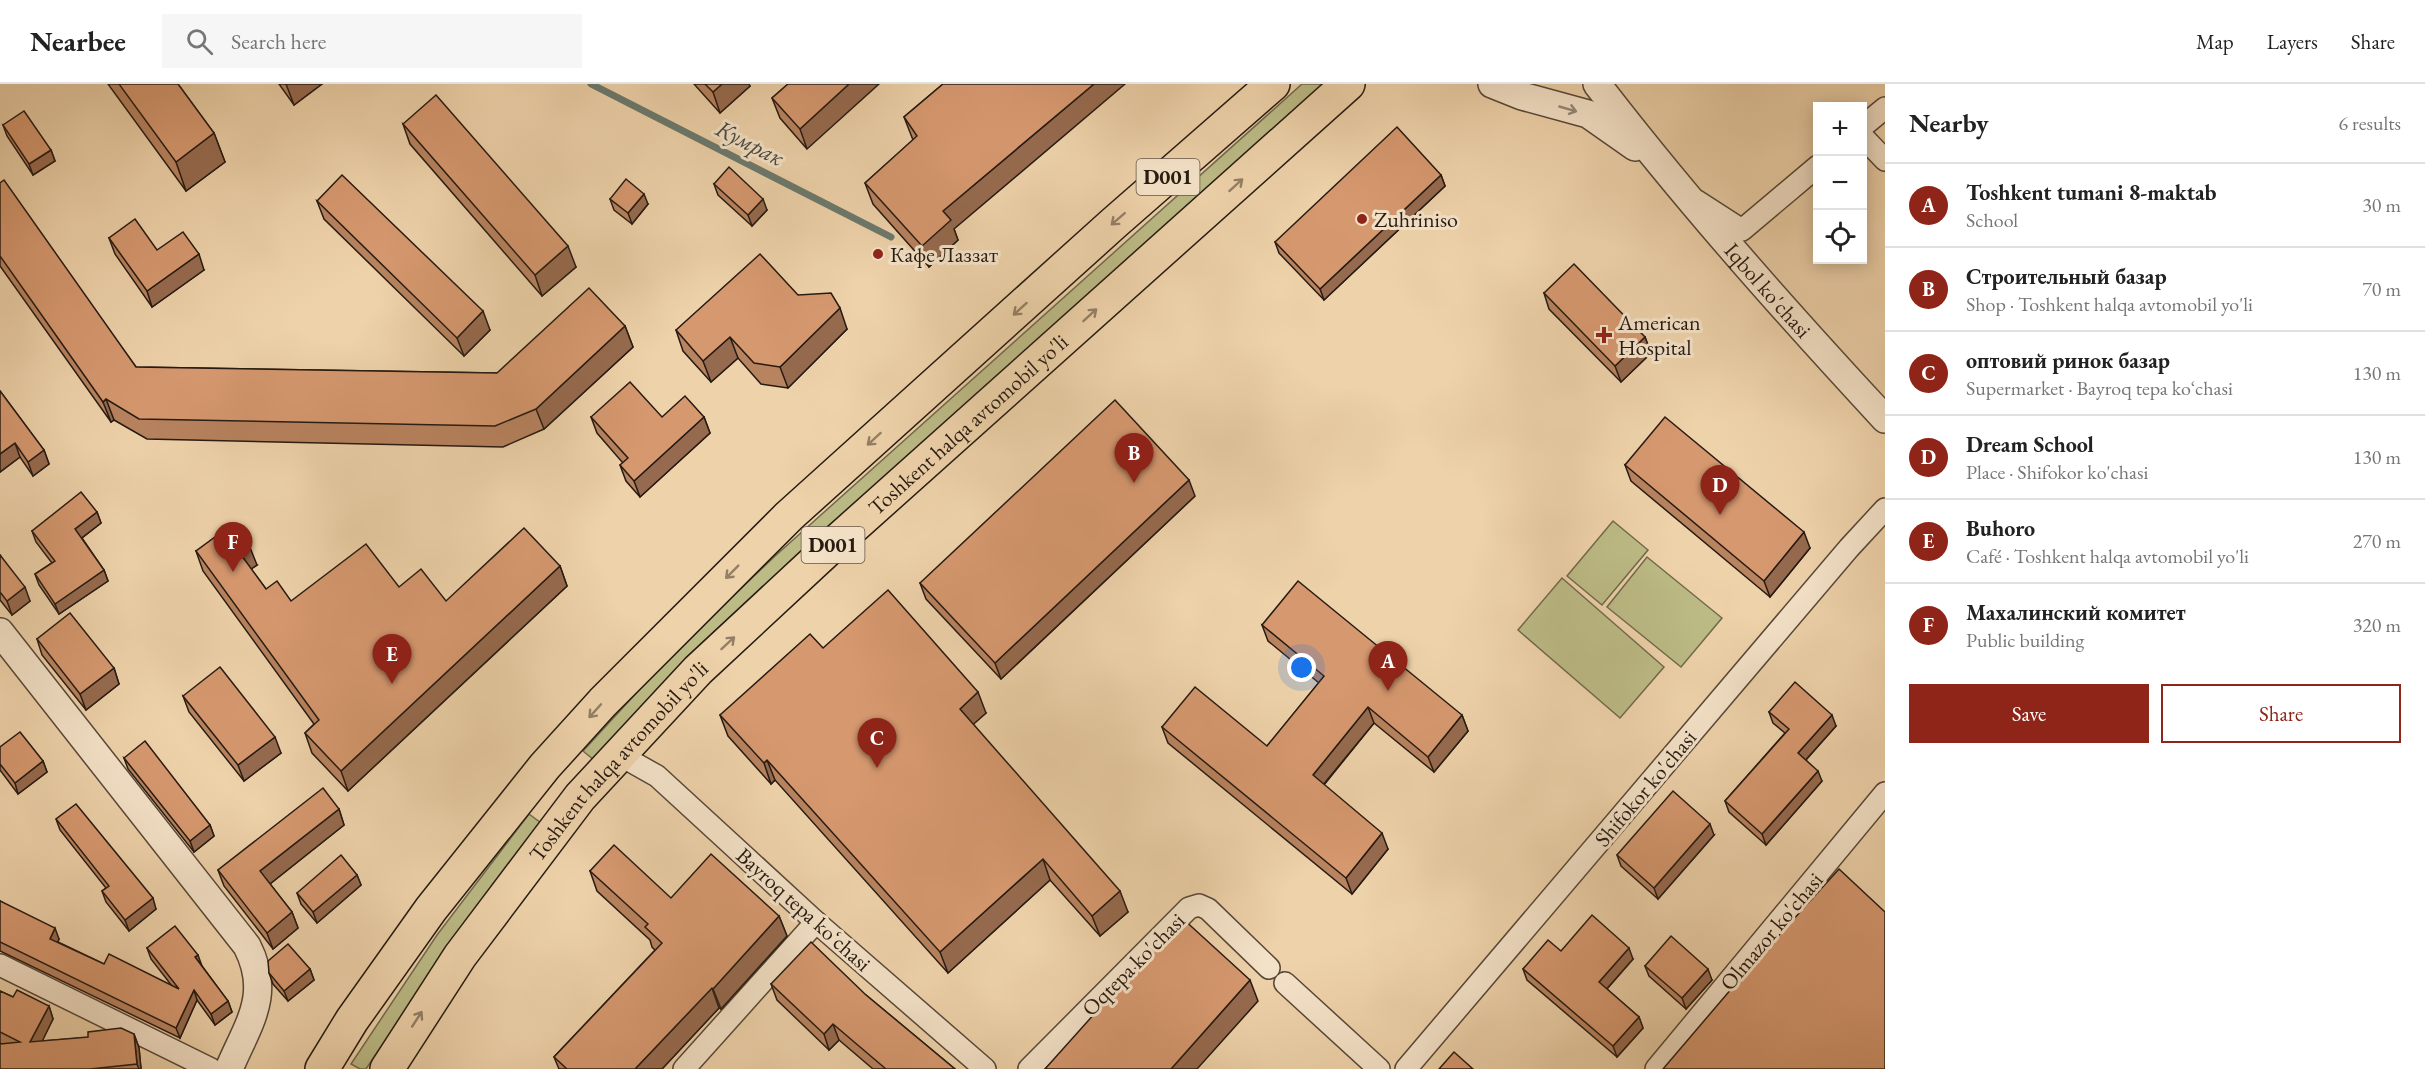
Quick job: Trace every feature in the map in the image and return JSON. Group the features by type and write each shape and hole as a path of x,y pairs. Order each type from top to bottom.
{"highway":[{"name":"Toshkent halqa avtomobil yo'li","path":"322,1069 352,1020 431,909 545,766 603,702 789,516 1114,223 1273,84"},
{"name":"Toshkent halqa avtomobil yo'li","path":"387,1069 460,956 580,797 698,670 816,560 1348,84"}],"street":[{"name":"Iqbol ko'chasi","path":"1492,84 1522,96 1588,114 1656,160"},
{"name":"Iqbol ko'chasi","path":"1597,84 1656,160 1831,361 1885,419"},
{"path":"1867,124 1885,108"},
{"path":"1867,140 1885,160"},
{"path":"1688,197 1717,212 1742,230 1813,170"},
{"name":"Shifokor ko'chasi","path":"1406,1069 1849,548 1885,509"},
{"path":"0,632 247,946 257,966 259,989 251,1020 229,1069"},
{"name":"Bayroq tepa koʻchasi","path":"618,754 657,776 816,922 985,1069"},
{"name":"Olmazor ko'chasi","path":"1656,1069 1885,793"},
{"name":"Oqtepa ko'chasi","path":"1029,1069 1189,908 1199,905 1208,909 1269,968"},
{"path":"684,1069 816,922"},
{"path":"0,965 211,1069"},
{"path":"1285,983 1379,1069"}],"shaded area":[{"path":"1302,84 1325,84 594,760 583,751 676,650 774,557"},
{"path":"1613,521 1648,550 1602,605 1567,576"},
{"path":"1647,557 1722,618 1681,667 1607,607"},
{"path":"1562,578 1664,667 1620,718 1518,630"},
{"path":"529,814 541,823 449,945 366,1069 360,1069 351,1064 437,935"}],"building":[{"path":"119,84 178,84 214,133 176,162"},
{"path":"705,84 722,84 713,92"},
{"path":"788,84 849,84 800,129 772,98"},
{"path":"943,84 1094,84 943,211 951,220 922,246 865,183 917,136 904,117"},
{"path":"436,95 568,246 535,275 403,124"},
{"path":"24,111 51,150 29,164 3,125"},
{"path":"1397,127 1441,175 1320,289 1275,242"},
{"path":"729,167 763,199 748,215 714,184"},
{"path":"342,175 483,311 457,338 317,201"},
{"path":"626,179 644,194 628,213 610,199"},
{"path":"4,180 136,367 497,373 589,288 625,326 536,409 495,426 139,419 106,399 103,402 0,256 0,183"},
{"path":"135,219 157,250 183,232 199,254 147,291 109,238"},
{"path":"760,254 798,295 831,293 840,308 780,367 754,363 730,337 703,361 676,330"},
{"name":"American Hospital","path":"1574,264 1645,337 1615,366 1544,293"},
{"path":"630,382 662,417 685,396 704,417 634,481 620,465 628,458 591,417"},
{"path":"0,391 44,450 28,462 15,443 0,454"},
{"path":"1115,400 1189,480 995,663 920,583"},
{"path":"1665,417 1804,532 1764,581 1625,465"},
{"path":"81,492 97,512 75,529 104,570 55,604 35,574 55,561 32,531"},
{"path":"234,523 249,545 239,552 266,589 277,581 291,601 366,544 399,587 421,569 446,601 524,528 560,566 341,771 305,733 319,720 196,551"},
{"path":"0,555 25,587 7,601 0,592"},
{"path":"1298,581 1462,715 1428,757 1368,707 1313,775 1382,833 1346,878 1162,727 1195,687 1267,746 1324,676 1262,625"},
{"path":"888,590 978,692 960,709 1120,891 1092,916 1043,859 940,952 767,760 764,763 720,715 810,634 823,648"},
{"path":"70,613 114,668 80,694 37,639"},
{"path":"220,667 275,737 238,765 183,696"},
{"path":"1795,682 1832,715 1798,753 1818,771 1762,834 1725,801 1789,729 1769,712"},
{"path":"20,732 43,761 15,783 0,764 0,747"},
{"path":"145,741 210,825 190,841 124,758"},
{"path":"323,788 339,809 260,871 292,912 267,933 218,870"},
{"path":"1673,791 1710,824 1654,888 1617,855"},
{"path":"76,804 153,898 125,920 102,891 109,886 56,819"},
{"path":"614,845 671,898 711,854 779,916 713,989 635,1069 567,1069 554,1057 662,943 645,927 648,924 590,871"},
{"path":"341,855 357,875 313,912 297,893"},
{"path":"1839,869 1885,912 1885,1069 1663,1069 1744,974"},
{"path":"0,901 55,928 50,939 104,964 109,954 179,989 147,948 175,926 198,955 195,957 228,1001 211,1014 194,990 176,1028 0,942"},
{"path":"1592,915 1629,948 1599,982 1639,1017 1613,1046 1523,969 1548,940 1561,951"},
{"path":"1181,917 1250,980 1171,1069 1045,1069"},
{"path":"1671,936 1708,969 1682,998 1645,966"},
{"path":"811,942 866,995 955,1069 886,1069 833,1024 824,1034 771,984"},
{"path":"288,944 310,969 284,991 269,973 268,961"},
{"path":"17,990 49,1006 30,1042 88,1037 88,1032 121,1028 134,1034 137,1064 90,1069 0,1069 0,1044 20,1042 0,1032 0,991 13,997"},
{"path":"1454,1052 1473,1069 1439,1069"}],"waterway":[{"name":"Кумрак","path":"591,84 891,237"}],"place":[{"name":"Zuhriniso","path":"1362,219"},
{"name":"Кафе Лаззат","path":"878,254"},
{"name":"American Hospital","path":"1604,335"},
{"name":"Строительный базар","path":"1134,483"},
{"name":"Dream School","path":"1720,515"},
{"name":"Махалинский комитет","path":"233,572"},
{"name":"Buhoro","path":"392,684"},
{"name":"Toshkent tumani 8-maktab","path":"1388,691"},
{"name":"оптовий ринок базар","path":"877,768"}]}
